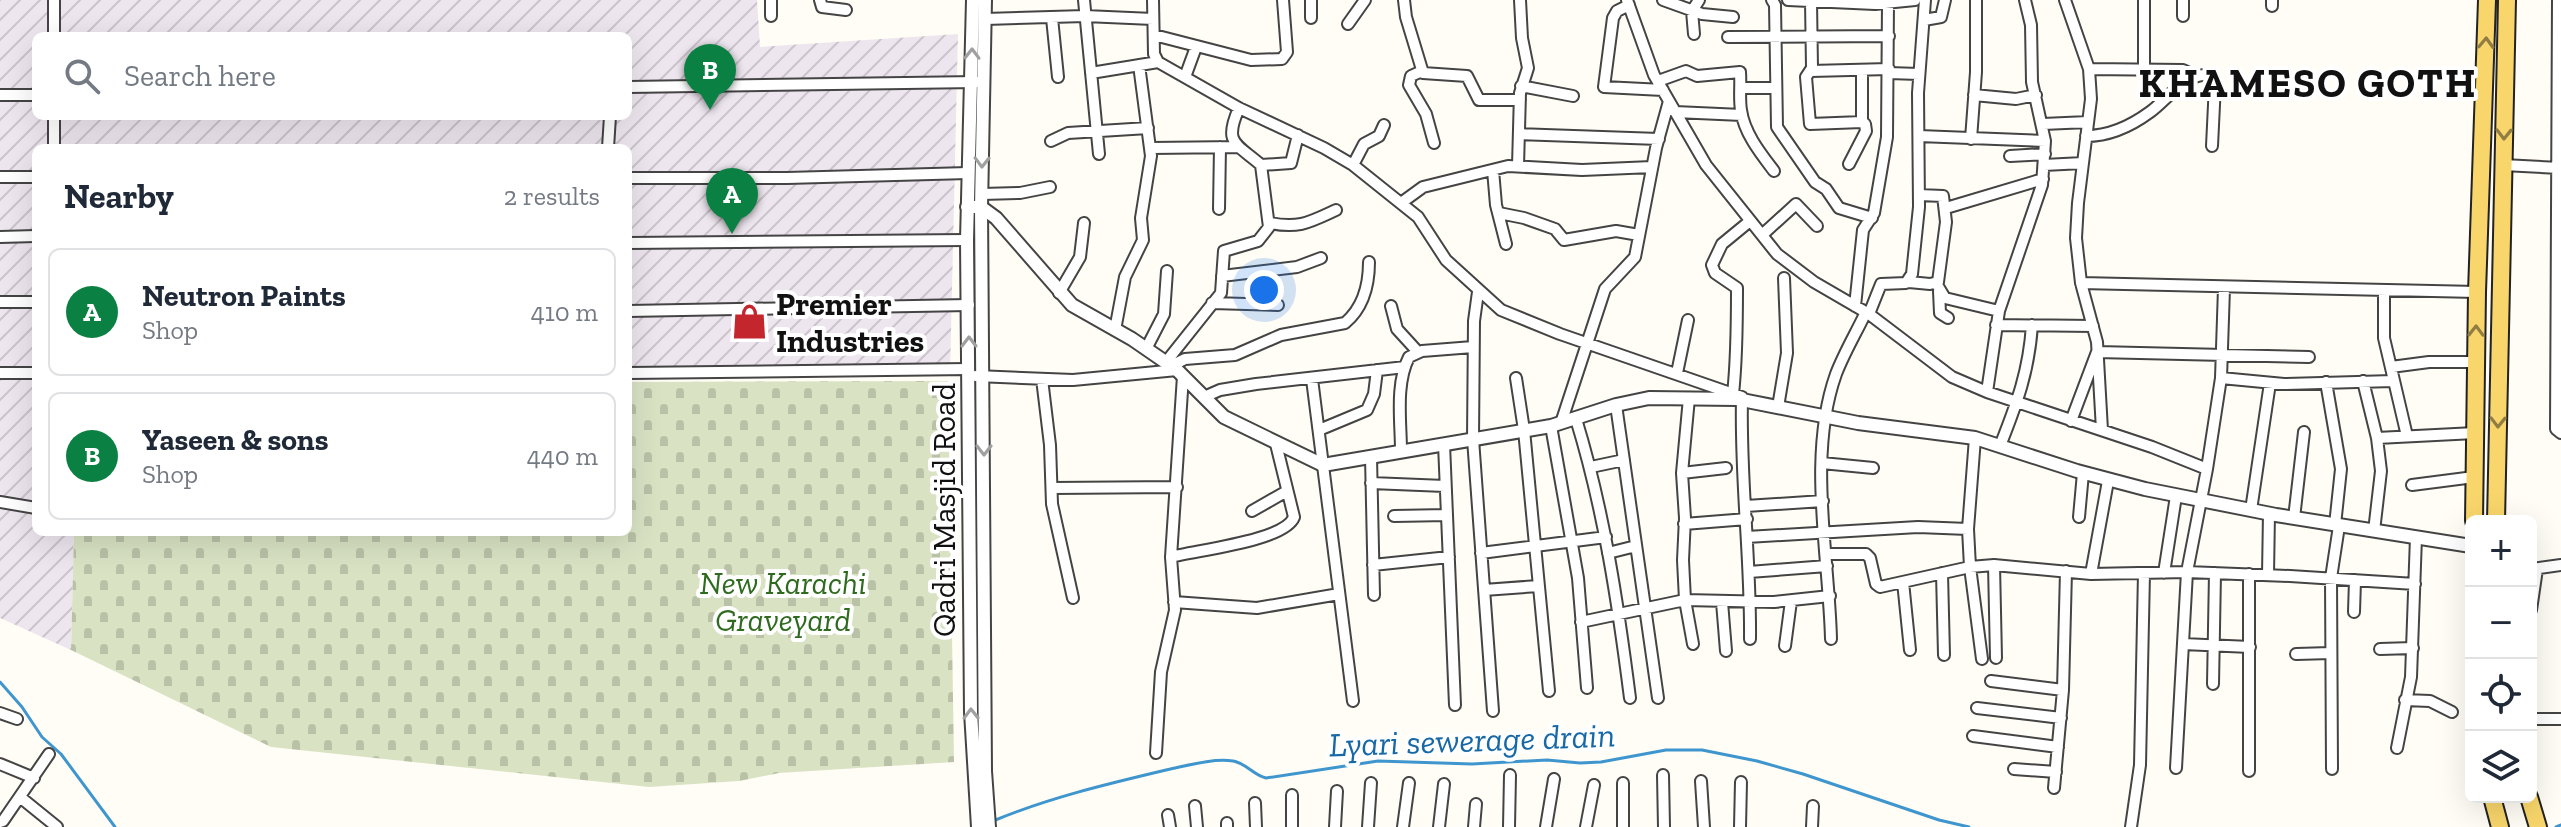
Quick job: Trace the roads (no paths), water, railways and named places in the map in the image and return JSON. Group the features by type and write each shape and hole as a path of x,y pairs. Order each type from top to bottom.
{"main road":[{"path":"2474,515 2477,292 2487,0"},
{"path":"2496,515 2507,0"},
{"path":"2494,803 2500,827"},
{"path":"2531,803 2538,827"}],"street":[{"path":"54,0 54,32"},
{"path":"771,0 771,16"},
{"path":"820,0 822,7 846,10"},
{"name":"Qadri Masjid Road","path":"973,0 982,200 978,827"},
{"name":"Qadri Masjid Road","path":"985,0 968,173 967,240 971,712 980,790 989,827"},
{"path":"1084,0 1099,154"},
{"path":"1153,0 1154,54 1158,62 1239,108 1353,165 1418,217 1446,260 1501,310 1759,404 1826,417 1975,438 2108,481 2176,496 2465,545"},
{"path":"1154,35 1251,60 1282,59 1287,52 1283,0"},
{"path":"1311,0 1311,18"},
{"path":"1348,24 1365,0"},
{"path":"1404,0 1422,71 1427,74 1467,76 1479,100 1520,100"},
{"path":"1518,166 1521,86 1528,68 1522,38 1520,0"},
{"path":"1663,0 1692,11 1733,17"},
{"path":"1694,34 1692,11 1699,0"},
{"path":"1774,0 1777,127 1815,182 1826,189 1839,208 1872,218"},
{"path":"1788,0 1888,3 1915,0"},
{"path":"1909,282 1919,195 1919,74 1925,0"},
{"path":"1924,20 1941,17 1945,0"},
{"path":"1971,139 1976,0"},
{"path":"1987,392 1999,311 2043,179 2045,159 2043,124 2031,72 2031,25 2025,0"},
{"path":"2065,0 2089,69 2091,99 2076,238 2081,283 2097,352 2102,430"},
{"path":"2144,0 2144,70"},
{"path":"2183,0 2183,16"},
{"path":"2558,0 2556,429 2561,433"},
{"path":"1811,1 1811,71 1806,77 1810,124 1862,122"},
{"path":"1774,171 1757,149 1742,115 1739,71 1697,76 1686,71 1660,86 1604,87 1613,18 1617,11 1628,3 1660,86 1706,165 1777,254 1795,268 1867,313 1952,377 2207,469"},
{"path":"1855,306 1863,230 1872,218 1887,137 1888,3"},
{"path":"985,19 1085,16 1153,19"},
{"path":"1052,18 1058,77"},
{"path":"1728,37 1889,36"},
{"path":"1185,77 1196,47"},
{"path":"1091,73 1158,62"},
{"path":"1115,330 1125,277 1144,235 1141,218 1151,148 1139,65"},
{"path":"2089,69 2183,70 2196,76"},
{"path":"1811,71 1862,70 1919,74"},
{"path":"1849,164 1866,131 1862,122 1862,70"},
{"path":"1422,71 1411,76 1409,85 1426,114 1434,143"},
{"path":"2086,136 2106,135 2124,127 2148,113 2196,76 2210,75 2214,80 2212,146"},
{"path":"632,87 977,82"},
{"path":"1521,86 1573,96"},
{"path":"1741,88 1776,88"},
{"path":"0,95 32,95"},
{"path":"1974,95 2016,99 2036,95"},
{"path":"1587,688 1578,578 1570,541 1556,424 1588,344 1605,289 1632,262 1669,101"},
{"path":"1239,108 1231,133 1237,147 1261,165 1292,162 1298,135"},
{"path":"1675,112 1742,115"},
{"path":"54,120 54,144"},
{"path":"608,144 610,120"},
{"path":"2043,124 2088,122"},
{"path":"1353,165 1364,144 1379,136 1384,125"},
{"path":"1051,141 1068,133 1148,128"},
{"path":"1519,134 1659,139"},
{"path":"1919,136 2045,141"},
{"path":"1219,209 1220,147"},
{"path":"1151,148 1237,147"},
{"path":"2010,156 2083,163"},
{"path":"1156,753 1161,672 1174,602 1171,557 1177,487 1174,368 1221,293 1224,251 1258,241 1270,223 1261,165"},
{"path":"2503,165 2558,168"},
{"path":"1401,203 1423,187 1518,166 1582,170 1652,167"},
{"path":"1493,170 1506,244"},
{"path":"632,178 968,173"},
{"path":"0,177 32,177"},
{"path":"1946,208 2043,179"},
{"path":"967,207 982,200 1050,187"},
{"path":"1919,195 1943,196 1946,208 1938,287 1940,313 1948,318"},
{"path":"982,200 1072,305 1174,368 1224,417 1323,465 1556,424 1649,398 1737,397"},
{"path":"1762,235 1796,204 1817,226"},
{"path":"1270,223 1301,226 1336,210"},
{"path":"1499,213 1555,229 1564,240 1616,231 1639,235"},
{"path":"1750,221 1722,244 1712,265 1715,273 1737,288 1737,397 1747,519 1750,639"},
{"path":"1059,293 1080,257 1084,223"},
{"path":"0,237 32,236"},
{"path":"632,243 967,240"},
{"path":"1222,276 1297,267 1321,258"},
{"path":"632,373 969,372 983,376 1073,380 1174,368 1185,359 1235,355 1281,335 1345,323 1353,316 1366,293 1369,262"},
{"path":"1146,349 1164,314 1167,271"},
{"path":"1778,407 1787,353 1784,278"},
{"path":"1831,639 1822,463 1826,417 1836,375 1881,284 1909,282 1938,287 1945,298 1999,311"},
{"path":"2081,283 2477,292"},
{"path":"2176,768 2187,572 2221,378 2224,288"},
{"path":"2384,290 2384,338 2407,436"},
{"path":"1478,292 1473,347 1473,439 1493,711"},
{"path":"0,302 32,302"},
{"path":"1212,303 1278,305"},
{"path":"632,311 969,305"},
{"path":"1391,306 1397,329 1418,352"},
{"path":"1677,373 1688,320"},
{"path":"1996,325 2093,326"},
{"path":"2000,446 2028,369 2032,325"},
{"path":"1401,451 1405,367 1409,357 1418,352 1473,347"},
{"path":"2097,352 2309,357"},
{"path":"2071,421 2097,352"},
{"path":"2391,367 2429,362 2476,362"},
{"path":"1204,397 1229,388 1405,367"},
{"path":"1319,430 1367,410 1374,394 1377,370"},
{"path":"0,373 32,373"},
{"path":"1516,378 1524,430 1549,691"},
{"path":"2221,378 2270,383 2393,381"},
{"path":"1042,379 1052,504 1073,598"},
{"path":"1312,379 1353,701"},
{"path":"2363,381 2377,438 2381,471 2374,531"},
{"path":"2326,382 2341,469 2331,578 2332,769"},
{"path":"2251,510 2270,383"},
{"path":"1689,398 1682,473 1685,600 1693,644"},
{"path":"1616,405 1658,698"},
{"path":"1576,419 1591,467 1606,537 1630,698"},
{"path":"2294,518 2304,432"},
{"path":"2377,438 2475,433"},
{"path":"1975,438 1968,529 1982,659"},
{"path":"1171,557 1267,538 1293,521 1276,444"},
{"path":"1444,444 1455,705"},
{"path":"1371,457 1374,595"},
{"path":"1591,467 1624,460"},
{"path":"1822,463 1873,468"},
{"path":"1682,473 1726,468"},
{"path":"2079,517 2083,473"},
{"path":"2412,485 2474,477"},
{"path":"2091,574 2108,481"},
{"path":"1371,483 1445,486"},
{"path":"1052,488 1177,487"},
{"path":"1252,511 1287,491"},
{"path":"2164,573 2176,496"},
{"path":"1746,506 1823,501"},
{"path":"0,502 32,507"},
{"path":"2268,575 2269,513"},
{"path":"1394,516 1447,515"},
{"path":"1684,524 1747,519"},
{"path":"1747,537 1918,527 1968,529"},
{"path":"1481,553 1606,537"},
{"path":"2397,748 2411,677 2416,537"},
{"path":"1608,553 1636,546"},
{"path":"1749,572 1866,554 1878,586 1994,565 2091,574 2187,572 2415,584"},
{"path":"1373,565 1449,557"},
{"path":"1994,565 1996,658"},
{"path":"2537,569 2561,565"},
{"path":"2054,788 2063,690 2066,571"},
{"path":"1942,573 1944,655"},
{"path":"2131,827 2140,765 2144,573"},
{"path":"2213,684 2215,573"},
{"path":"2249,574 2249,771"},
{"path":"2354,612 2355,580"},
{"path":"1903,582 1910,650"},
{"path":"1484,590 1538,586"},
{"path":"1174,602 1257,608 1339,594"},
{"path":"1581,622 1685,600 1791,601 1830,596"},
{"path":"1785,646 1791,601"},
{"path":"1722,602 1726,651"},
{"path":"2183,644 2250,647"},
{"path":"2380,649 2413,648"},
{"path":"2296,654 2331,653"},
{"path":"1991,681 2063,690"},
{"path":"2405,700 2430,701 2452,712"},
{"path":"1977,708 2061,718"},
{"path":"0,713 17,719"},
{"path":"2537,718 2561,719"},
{"path":"1973,736 2058,747"},
{"path":"0,822 49,754"},
{"path":"0,764 34,778"},
{"path":"2014,769 2056,772"},
{"path":"1509,827 1510,775"},
{"path":"1663,775 1664,827"},
{"path":"1546,827 1554,779"},
{"path":"1701,781 1704,827"},
{"path":"1740,827 1741,782"},
{"path":"1368,827 1371,783"},
{"path":"1403,827 1409,783"},
{"path":"1623,783 1623,827"},
{"path":"1439,827 1444,784"},
{"path":"1586,827 1594,785"},
{"path":"1335,827 1337,791"},
{"path":"1292,795 1292,827"},
{"path":"20,797 57,827"},
{"path":"1255,803 1256,827"},
{"path":"1474,827 1476,804"},
{"path":"1195,806 1197,827"},
{"path":"1812,827 1813,806"}],"waterway":[{"name":"Lyari sewerage drain","path":"0,682 42,737 61,754 115,827"},
{"name":"Lyari sewerage drain","path":"993,821 1078,792 1166,770 1225,760 1238,762 1266,778 1378,761 1472,764 1547,760 1580,763 1666,750 1702,750 1803,774 1939,820 1969,827"},
{"name":"Lyari sewerage drain","path":"2556,827 2561,825"}],"place":[{"name":"Yaseen & sons","path":"710,110"},
{"name":"Neutron Paints","path":"732,234"},
{"name":"Premier Industries","path":"750,322"}],"district":[{"name":"KHAMESO GOTH","path":"2308,83"}],"park label":[{"name":"New Karachi Graveyard","path":"783,602"}]}
